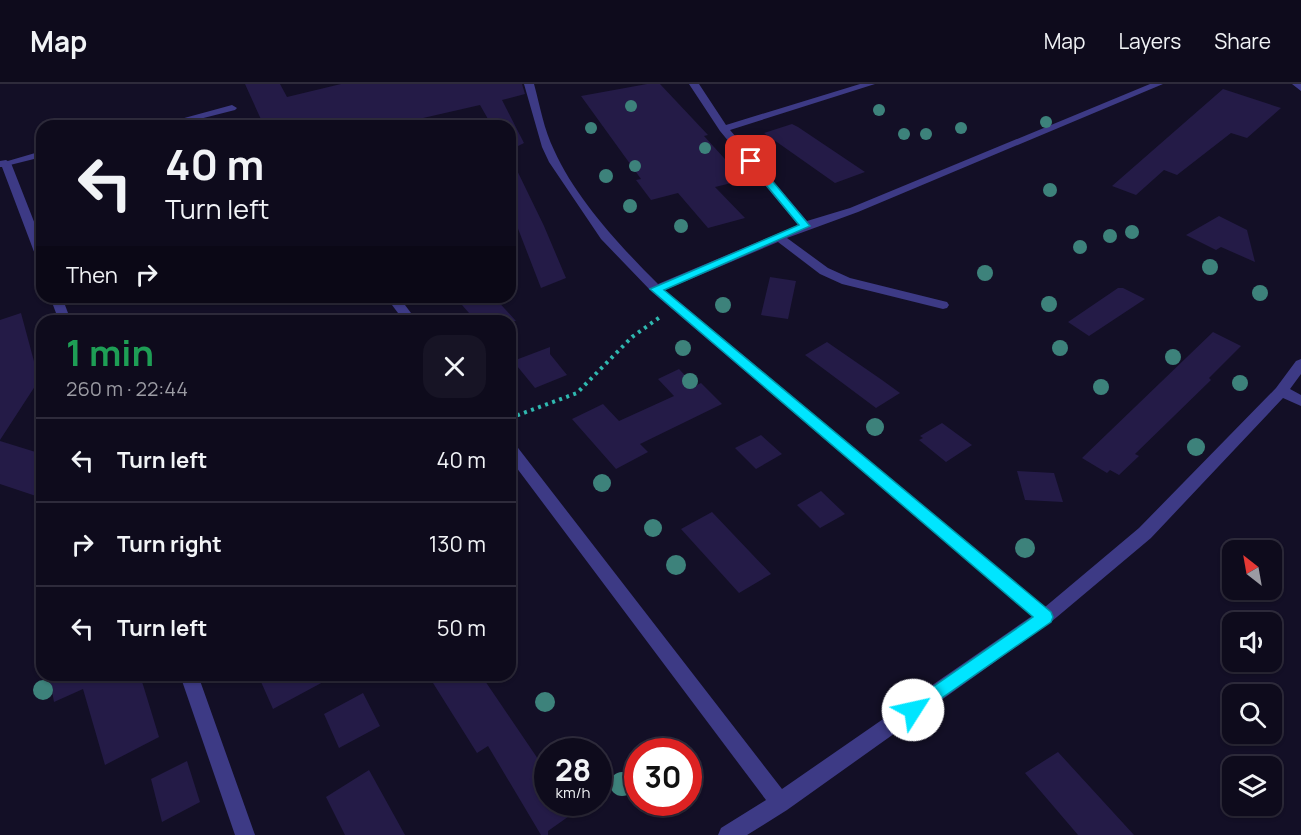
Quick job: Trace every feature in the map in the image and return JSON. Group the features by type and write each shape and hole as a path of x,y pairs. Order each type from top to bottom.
{"street":[{"path":"529,84 547,147 554,162 605,237 675,306 1045,617"},
{"path":"694,84 724,129 805,226"},
{"path":"724,129 870,84"},
{"path":"656,289 805,226 854,210 1158,84"},
{"path":"1296,84 1301,88"},
{"path":"184,120 232,108"},
{"path":"36,156 3,164 36,243"},
{"path":"780,238 824,271 846,281 943,305"},
{"path":"397,303 406,315"},
{"path":"728,835 780,803 1045,617 1145,533 1281,391 1301,364"},
{"path":"1281,391 1301,401"},
{"path":"516,456 780,803"},
{"path":"191,681 245,835"}],"path":[{"path":"516,416 577,393 632,337 675,306"}],"building":[{"path":"245,84 280,84 287,97 341,84 522,84 525,94 502,100 512,120 489,120 480,105 414,120 261,120"},
{"path":"647,84 660,84 708,135 704,136 744,180 715,187 745,218 708,228 678,193 651,200 636,180 641,179 581,96"},
{"path":"1223,89 1281,108 1247,138 1231,133 1177,175 1164,170 1136,195 1112,186"},
{"path":"792,124 865,172 835,183 764,133"},
{"path":"516,127 524,143 516,147"},
{"path":"516,168 566,278 541,288 516,223"},
{"path":"1219,216 1247,230 1255,262 1221,247 1216,250 1186,235"},
{"path":"770,277 796,281 788,319 761,315"},
{"path":"1118,288 1123,288 1145,299 1089,336 1068,322"},
{"path":"460,303 500,303 510,315 471,315"},
{"path":"21,313 36,369 36,385 0,440 0,320"},
{"path":"1213,332 1241,346 1209,378 1211,380 1135,454 1139,456 1119,475 1110,470 1107,473 1082,458"},
{"path":"827,342 900,393 876,408 805,355"},
{"path":"550,347 550,354 567,375 535,388 516,365 516,360"},
{"path":"679,369 695,386 701,383 722,404 640,444 648,452 616,469 572,419 603,404 619,421 674,396 658,379"},
{"path":"942,423 972,445 946,462 919,440 923,438 920,436"},
{"path":"761,435 782,454 756,469 735,448"},
{"path":"0,441 36,452 36,496 0,484"},
{"path":"1017,471 1054,473 1063,502 1025,500"},
{"path":"821,491 845,514 820,528 797,505"},
{"path":"712,512 771,574 739,593 681,529"},
{"path":"50,681 142,681 159,737 105,765 83,689 54,702"},
{"path":"261,681 325,681 273,709"},
{"path":"432,681 485,681 534,753 534,816 569,816 548,831 548,835 541,835 488,746 477,753"},
{"path":"363,693 380,726 339,748 324,714"},
{"path":"1058,752 1134,835 1078,835 1025,773"},
{"path":"187,761 200,802 162,822 151,779"},
{"path":"369,770 405,835 345,835 326,797"}],"route":[{"path":"751,161 805,226 656,289 1045,617 913,710"}]}
